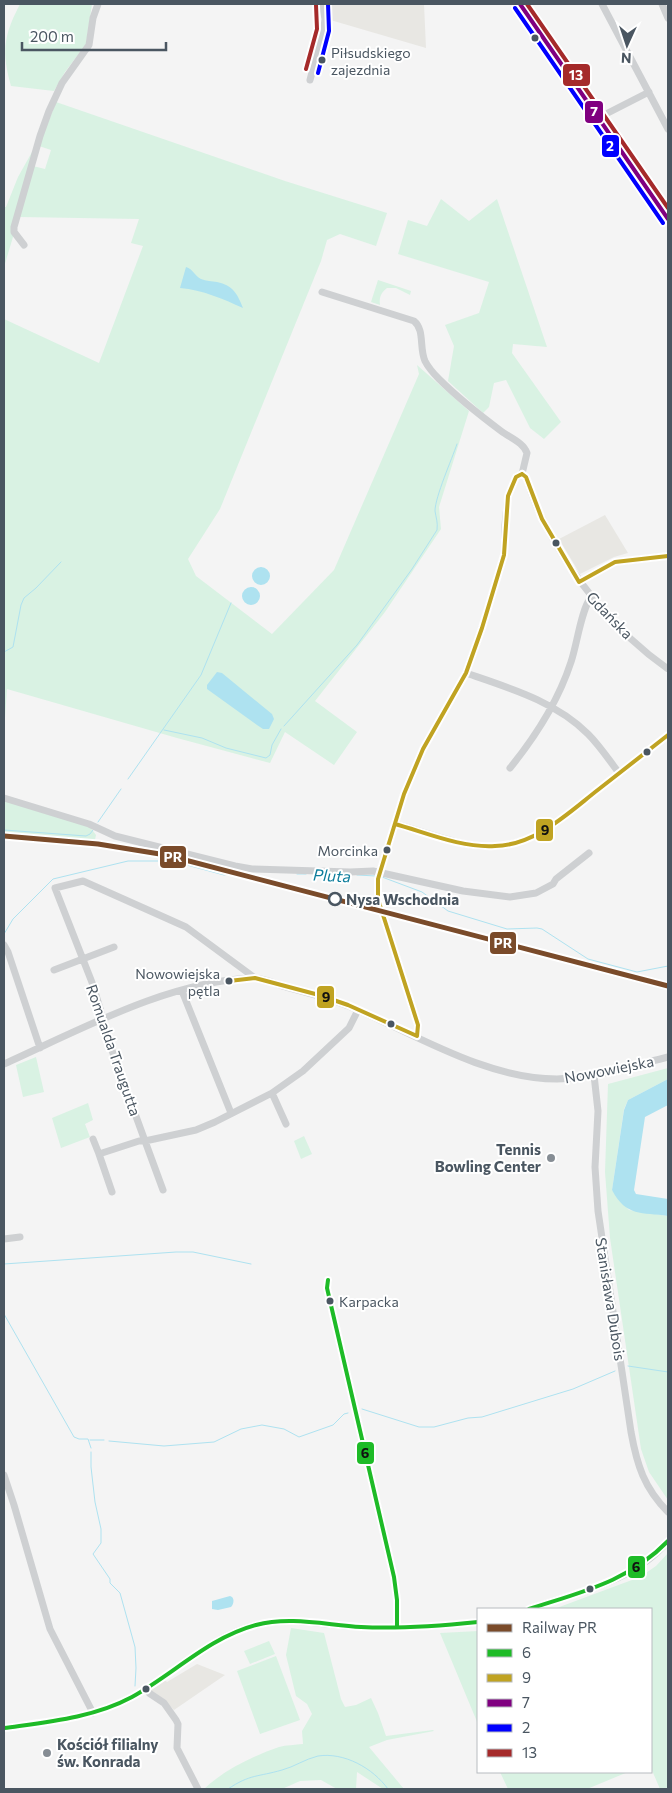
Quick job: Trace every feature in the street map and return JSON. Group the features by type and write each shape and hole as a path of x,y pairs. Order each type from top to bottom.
{"main road":[{"path":"520,4 668,219"}],"street":[{"path":"24,245 17,238 14,226 40,136 56,93 89,45 93,18 98,4"},
{"path":"310,80 324,27 325,19 322,4"},
{"path":"602,4 668,129"},
{"path":"662,4 668,18"},
{"path":"598,118 649,92"},
{"path":"322,292 392,313 418,324 423,355 428,367 442,382 501,431 522,445 526,450 527,457 522,474 516,477 508,496 504,526 504,556 466,673 413,770 379,875 377,890 379,900 418,1025 417,1036"},
{"name":"Gdańska","path":"522,474 526,477 542,519 579,582 628,635 668,669"},
{"path":"579,582 615,562 668,556"},
{"path":"510,768 530,743 552,707 572,661 586,605 591,597"},
{"path":"466,673 536,699 552,707 587,734 619,773"},
{"path":"395,824 470,845 490,847 513,844 544,831 668,735"},
{"path":"4,798 89,824 120,838 235,866 284,871 373,871 379,875 463,892 502,896 520,896 536,893 553,884 556,879 588,853"},
{"name":"Romualda Traugutta","path":"163,1190 102,1019 96,994 55,888 83,881 186,927 255,978"},
{"path":"4,945 40,1048"},
{"path":"54,970 114,947"},
{"name":"Nowowiejska","path":"4,1064 102,1019 152,1000 210,984 255,978 318,995 358,1010 458,1056 514,1075 557,1079 594,1075 668,1057"},
{"path":"182,991 231,1113"},
{"path":"99,1154 139,1141 196,1130 272,1093 303,1071 349,1028 358,1010"},
{"name":"Stanisława Dubois","path":"594,1075 598,1111 595,1166 598,1211 634,1448 644,1480 668,1512"},
{"path":"272,1093 286,1124"},
{"path":"93,1139 112,1192"},
{"path":"4,1239 20,1237"},
{"path":"328,1280 327,1288 395,1585 397,1627"},
{"path":"4,1475 50,1629 93,1713"},
{"path":"532,1608 625,1575 650,1560 668,1542"},
{"path":"4,1728 93,1713 121,1702 225,1637 256,1624 278,1621 364,1627 397,1627 477,1622"},
{"path":"146,1688 149,1693 164,1703 176,1720 177,1748 198,1789"}],"shaded area":[{"path":"325,4 424,4 426,48 327,19"},
{"path":"605,515 628,553 614,557 580,574 559,539"},
{"path":"197,1664 225,1675 174,1710 150,1689 164,1679 167,1682"}],"green space":[{"path":"20,4 92,4 86,44 65,72 54,91 11,86 5,53 7,34"},
{"path":"56,102 285,181 387,213 376,246 340,234 327,240 321,261 220,509 188,559 196,576 272,634 334,570 419,374 417,365 469,411 439,507 441,529 385,612 315,701 357,732 334,765 285,732 270,763 7,689 4,732 4,319 99,363 143,246 131,243 139,219 19,217 4,267 4,207 6,207 18,177 32,152 39,146","holes":["39,146 51,150 45,169 33,166"]},
{"path":"441,199 469,221 497,199 547,347 513,344 512,353 561,422 544,439 530,428 506,380 494,383 489,407 483,413 448,381 454,346 445,325 479,313 489,282 398,254 408,220 427,226"},
{"path":"378,280 411,291 410,295 396,288 387,288 381,295 380,305 371,302"},
{"path":"4,800 90,827 96,835 95,840 4,833"},
{"path":"36,1057 44,1092 23,1097 16,1065"},
{"path":"668,1068 668,1079 628,1100 624,1109 612,1190 629,1210 668,1216 668,1500 649,1472 641,1449 610,1238 605,1172 608,1084"},
{"path":"88,1103 93,1120 85,1124 90,1137 61,1148 52,1118"},
{"path":"304,1136 312,1154 301,1159 294,1141"},
{"path":"668,1553 668,1789 660,1789 652,1770 652,1608 557,1608 640,1577 656,1566"},
{"path":"291,1628 324,1633 341,1699 345,1707 356,1705 371,1698 386,1736 434,1731 387,1740 369,1747 404,1789 383,1789 357,1772 356,1789 337,1789 321,1780 300,1781 282,1789 204,1789 220,1776 249,1759 279,1747 303,1744 302,1731 312,1714 307,1704 296,1696 286,1655"},
{"path":"477,1631 477,1722 440,1633"},
{"path":"269,1641 275,1654 250,1664 244,1651"},
{"path":"276,1656 300,1720 260,1734 237,1671"},
{"path":"500,1773 626,1773 587,1789 508,1789"}],"water":[{"path":"186,267 201,279 223,283 231,288 237,295 243,308 205,293 180,288"},
{"path":"261,567 267,570 270,576 267,582 261,585 255,582 252,576 255,570"},
{"path":"251,587 257,590 260,596 257,602 251,605 245,602 242,596 245,590"},
{"path":"217,672 222,673 272,714 274,719 269,729 263,729 207,689 207,685"},
{"path":"668,1079 668,1105 645,1117 634,1190 636,1194 668,1199 668,1216 636,1212 629,1209 617,1199 612,1190 624,1110 628,1100"},
{"path":"230,1596 233,1598 231,1607 218,1610 212,1609 212,1601"}],"waterway":[{"path":"284,726 357,645 412,569 437,530 436,505 457,444"},
{"path":"4,652 13,647 24,598 61,562"},
{"path":"128,779 201,675 231,603"},
{"path":"164,730 202,738 226,748 266,758 270,755 272,745 281,729"},
{"path":"98,822 121,789"},
{"path":"4,830 86,836 93,830"},
{"name":"Pluta","path":"4,934 13,919 53,879 128,861 172,861 224,875 230,874 233,871 241,871"},
{"name":"Pluta","path":"297,874 306,874"},
{"name":"Pluta","path":"357,875 376,876"},
{"name":"Pluta","path":"382,877 422,892 448,911 507,929 542,929 588,959 637,972 668,966"},
{"path":"4,1264 176,1252 193,1252 251,1264"},
{"path":"4,1314 74,1437 88,1439 91,1448"},
{"path":"628,1366 668,1372"},
{"path":"362,1409 419,1427 434,1427 468,1418 482,1417 573,1389 615,1371"},
{"path":"109,1441 164,1446 214,1442 241,1429 262,1425 284,1429 299,1437 333,1425 344,1414 348,1413"},
{"path":"90,1440 104,1440"},
{"path":"91,1452 95,1502 101,1529 101,1543 93,1554 110,1579 110,1583 120,1593 135,1647 135,1686"},
{"path":"228,1789 248,1778 286,1769 313,1757 328,1755 348,1759 366,1768 382,1781 388,1789"}],"rail line":[{"name":"PR","path":"4,836 98,844 166,855 668,986"}],"transit line":[{"name":"2","path":"318,73 329,31 328,4"},
{"name":"7","path":"520,4 668,219"},
{"name":"13","path":"527,4 668,208"},
{"name":"13","path":"306,69 317,29 316,5"},
{"name":"2","path":"515,8 663,223"},
{"name":"9","path":"522,474 526,477 542,519 579,582"},
{"name":"9","path":"417,1036 418,1025 378,899 378,879 404,794 423,749 466,673 504,555 508,496 516,477 522,474"},
{"name":"9","path":"579,582 615,562 668,556"},
{"name":"9","path":"395,824 470,845 495,846 524,840 551,826 668,735"},
{"name":"9","path":"229,981 255,978 319,995 348,1005 417,1036"},
{"name":"6","path":"328,1280 327,1288 394,1577 397,1600 397,1627"},
{"name":"6","path":"532,1608 585,1591 620,1576 637,1567 668,1541"},
{"name":"6","path":"4,1728 70,1718 102,1710 132,1697 222,1639 239,1631 269,1622 295,1621 390,1628 477,1622"}],"place":[{"name":"Piłsudskiego zajezdnia","path":"322,60"},
{"name":"Morcinka","path":"387,850"},
{"name":"Nysa Wschodnia","path":"335,899"},
{"name":"Nowowiejska pętla","path":"229,981"},
{"name":"Tennis Bowling Center","path":"551,1158"},
{"name":"Karpacka","path":"330,1301"},
{"name":"Kościół filialny św. Konrada","path":"47,1753"}]}
